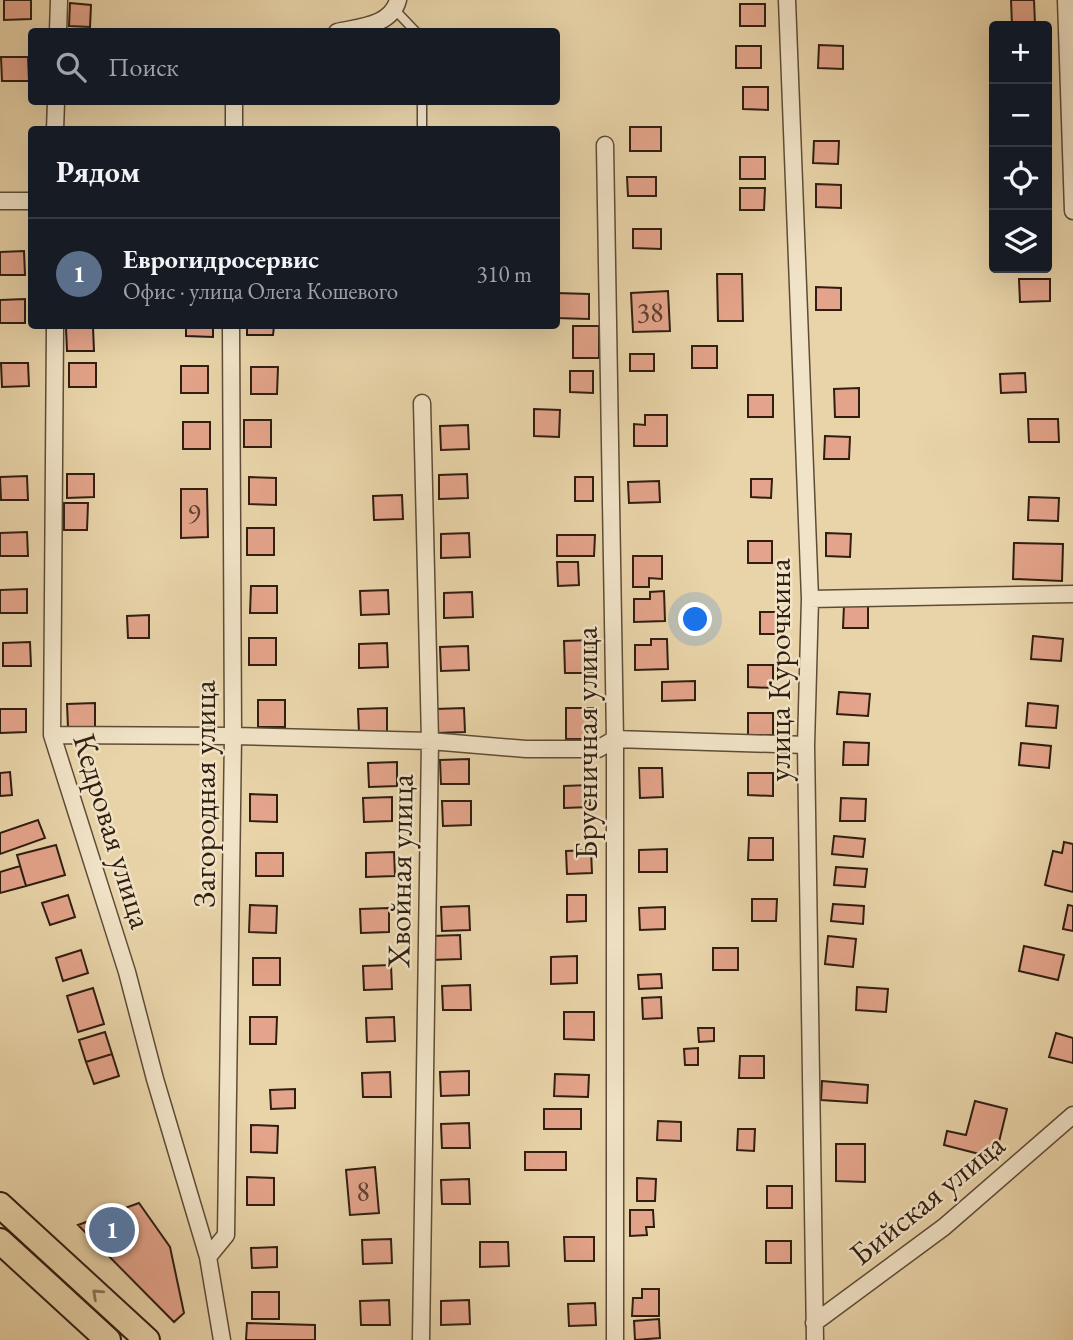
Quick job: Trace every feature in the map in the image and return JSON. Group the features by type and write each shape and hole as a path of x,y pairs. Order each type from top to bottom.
{"main road":[{"path":"0,1205 147,1340"},
{"path":"0,1241 108,1340"}],"street":[{"path":"58,28 59,0"},
{"name":"улица Курочкина","path":"787,0 810,599 806,745 815,1332"},
{"path":"1066,0 1073,211"},
{"path":"355,28 378,23 396,5"},
{"path":"55,126 56,105"},
{"path":"234,105 234,126"},
{"name":"Брусничная улица","path":"605,145 615,739 615,1340"},
{"path":"0,201 28,201"},
{"name":"Кедровая улица","path":"55,329 52,735 127,972 155,1079 208,1257 222,1340"},
{"name":"Загородная улица","path":"208,1257 226,1235 233,736 232,329"},
{"name":"Хвойная улица","path":"421,1340 430,741 422,403"},
{"path":"810,599 1073,594"},
{"path":"52,735 430,741 526,748 598,748 615,739 806,745"},
{"name":"Бийская улица","path":"815,1332 944,1227 1073,1115"}],"lane":[{"path":"396,5 413,28"},
{"path":"422,105 422,126"}],"building":[{"path":"4,0 31,0 31,19 4,20"},
{"path":"1011,0 1034,0 1035,21 1012,21"},
{"path":"70,3 91,5 90,27 69,26"},
{"path":"740,4 765,4 765,26 740,26"},
{"path":"819,45 843,46 843,69 818,68"},
{"path":"736,46 761,46 761,68 736,68"},
{"path":"1,57 28,57 28,81 2,81"},
{"path":"743,87 768,87 768,110 743,109"},
{"path":"630,127 661,127 661,151 630,151"},
{"path":"814,141 839,141 838,164 813,163"},
{"path":"740,157 765,157 765,179 740,179"},
{"path":"627,177 656,177 656,196 628,196"},
{"path":"816,184 841,185 841,208 816,207"},
{"path":"740,188 765,188 764,210 740,210"},
{"path":"633,229 661,229 661,249 633,248"},
{"path":"24,251 25,275 0,275 0,252"},
{"path":"717,274 742,274 743,321 718,321"},
{"path":"1019,279 1050,279 1050,301 1020,302"},
{"path":"816,287 841,288 841,310 816,310"},
{"path":"668,291 670,331 633,332 631,293"},
{"path":"560,293 589,294 589,319 560,318"},
{"path":"25,299 25,323 0,323 0,300"},
{"path":"573,326 599,326 599,358 573,358"},
{"path":"66,329 93,329 94,351 67,351"},
{"path":"186,329 213,329 213,337 186,336"},
{"path":"247,329 274,329 273,335 247,335"},
{"path":"692,346 717,346 717,368 692,368"},
{"path":"630,354 654,354 654,371 630,371"},
{"path":"1,363 28,363 29,386 2,387"},
{"path":"69,363 96,363 96,387 69,387"},
{"path":"181,366 208,366 208,393 181,393"},
{"path":"251,367 278,367 277,394 251,394"},
{"path":"570,371 593,371 593,393 570,392"},
{"path":"1025,373 1026,392 1001,393 1000,374"},
{"path":"859,388 859,417 835,417 834,389"},
{"path":"748,395 773,395 773,417 748,417"},
{"path":"534,409 560,410 559,437 534,436"},
{"path":"645,415 667,415 667,446 634,446 634,424 645,425"},
{"path":"1028,419 1058,419 1059,442 1029,442"},
{"path":"244,420 271,420 271,447 244,447"},
{"path":"183,422 210,422 210,449 183,449"},
{"path":"468,425 469,449 441,450 440,426"},
{"path":"825,436 850,437 849,459 824,459"},
{"path":"67,474 94,474 94,497 67,498"},
{"path":"467,474 468,498 439,499 439,475"},
{"path":"27,476 28,500 1,500 0,477"},
{"path":"249,477 276,478 276,505 249,504"},
{"path":"575,477 593,477 593,501 575,501"},
{"path":"751,479 772,479 771,498 751,497"},
{"path":"659,481 660,502 629,503 628,482"},
{"path":"181,489 207,489 208,537 181,538"},
{"path":"402,495 403,519 374,520 373,496"},
{"path":"1029,497 1059,498 1058,521 1028,520"},
{"path":"64,503 88,503 87,530 64,530"},
{"path":"247,528 274,528 274,555 247,555"},
{"path":"27,532 28,556 0,556 0,533"},
{"path":"469,533 470,557 441,558 441,534"},
{"path":"826,533 851,534 850,557 826,556"},
{"path":"557,535 595,535 594,556 557,556"},
{"path":"748,541 772,541 772,563 748,563"},
{"path":"1014,543 1063,544 1062,581 1013,579"},
{"path":"633,556 662,556 662,579 649,578 649,587 633,587"},
{"path":"557,562 578,562 579,585 558,586"},
{"path":"251,586 277,586 277,613 250,613"},
{"path":"27,589 27,613 0,613 0,590"},
{"path":"388,590 389,614 361,615 360,591"},
{"path":"664,591 665,621 634,622 634,599 650,599 650,592"},
{"path":"472,592 473,617 444,618 444,593"},
{"path":"844,605 868,606 868,628 843,628"},
{"path":"760,612 785,612 785,634 760,634"},
{"path":"149,615 149,638 128,638 127,616"},
{"path":"1033,636 1063,639 1061,661 1031,659"},
{"path":"249,638 276,638 276,665 249,665"},
{"path":"651,639 667,639 668,669 635,670 635,645 651,645"},
{"path":"593,640 594,673 565,673 564,641"},
{"path":"30,642 31,666 3,666 3,643"},
{"path":"387,643 388,667 359,668 359,644"},
{"path":"468,646 469,670 441,671 440,647"},
{"path":"748,665 773,665 773,688 748,687"},
{"path":"695,681 695,700 662,701 662,682"},
{"path":"839,692 870,694 868,716 837,714"},
{"path":"258,700 285,700 285,727 258,727"},
{"path":"95,703 95,727 68,728 67,704"},
{"path":"1028,703 1058,706 1056,728 1026,726"},
{"path":"387,708 387,732 359,733 358,709"},
{"path":"464,708 465,732 437,733 436,709"},
{"path":"566,708 593,708 594,739 566,739"},
{"path":"0,709 26,709 26,732 0,733"},
{"path":"748,713 773,713 773,735 748,735"},
{"path":"844,742 869,743 868,765 843,765"},
{"path":"1021,743 1051,746 1049,768 1019,765"},
{"path":"469,759 469,784 441,784 440,760"},
{"path":"397,762 397,786 369,787 368,763"},
{"path":"639,768 662,768 663,797 640,798"},
{"path":"10,772 12,795 0,796 0,773"},
{"path":"748,773 773,773 773,796 748,795"},
{"path":"589,785 590,807 564,808 564,786"},
{"path":"250,794 277,795 277,822 250,821"},
{"path":"392,797 392,821 364,822 363,798"},
{"path":"841,798 866,799 865,821 840,821"},
{"path":"442,801 471,801 471,825 443,826"},
{"path":"38,820 45,838 0,854 0,833"},
{"path":"834,836 865,839 863,857 832,854"},
{"path":"749,838 773,838 773,860 748,860"},
{"path":"1064,842 1073,844 1073,892 1045,885 1053,851 1062,853"},
{"path":"56,845 65,875 26,886 17,855"},
{"path":"667,849 667,872 639,872 639,850"},
{"path":"591,850 592,873 567,874 566,851"},
{"path":"394,852 395,876 366,877 366,853"},
{"path":"256,853 283,853 283,876 256,876"},
{"path":"20,866 26,886 0,893 0,872"},
{"path":"836,867 867,869 865,887 834,885"},
{"path":"68,895 75,917 50,925 42,903"},
{"path":"567,895 586,895 586,921 567,922"},
{"path":"752,899 777,899 776,921 752,921"},
{"path":"833,904 864,906 863,924 831,921"},
{"path":"250,905 277,906 276,933 249,932"},
{"path":"1068,905 1073,906 1073,931 1063,929"},
{"path":"469,906 470,930 442,931 441,907"},
{"path":"665,907 665,929 640,930 639,908"},
{"path":"389,908 389,932 361,933 360,909"},
{"path":"460,935 461,959 432,960 431,936"},
{"path":"828,936 856,939 853,967 825,964"},
{"path":"1024,946 1064,955 1058,980 1019,971"},
{"path":"713,948 738,948 738,970 713,970"},
{"path":"81,950 88,973 63,981 56,958"},
{"path":"577,956 577,983 551,984 551,957"},
{"path":"253,958 280,958 280,985 253,985"},
{"path":"391,965 392,989 364,990 363,966"},
{"path":"661,974 662,988 639,989 638,975"},
{"path":"470,985 471,1010 443,1010 442,986"},
{"path":"857,987 888,989 886,1012 856,1010"},
{"path":"93,988 104,1024 78,1032 67,996"},
{"path":"661,997 662,1018 643,1019 642,998"},
{"path":"564,1012 594,1012 594,1040 564,1039"},
{"path":"250,1017 277,1017 276,1044 250,1044"},
{"path":"394,1017 395,1041 367,1042 366,1018"},
{"path":"698,1028 714,1028 714,1041 699,1042"},
{"path":"105,1032 112,1054 86,1062 79,1040"},
{"path":"1056,1033 1073,1038 1073,1063 1049,1057"},
{"path":"698,1048 698,1065 685,1065 684,1049"},
{"path":"112,1054 119,1076 94,1084 86,1062"},
{"path":"740,1056 764,1056 764,1078 739,1078"},
{"path":"469,1071 469,1095 441,1096 440,1072"},
{"path":"390,1072 391,1097 363,1097 362,1073"},
{"path":"555,1074 589,1075 588,1097 554,1096"},
{"path":"822,1081 868,1085 867,1103 821,1100"},
{"path":"295,1089 295,1108 271,1109 270,1090"},
{"path":"975,1101 1007,1109 995,1158 944,1145 947,1131 966,1135"},
{"path":"544,1109 581,1109 581,1129 544,1129"},
{"path":"658,1121 681,1122 681,1141 657,1140"},
{"path":"469,1123 470,1148 442,1148 441,1124"},
{"path":"251,1125 278,1126 277,1153 251,1152"},
{"path":"738,1129 755,1129 754,1151 737,1150"},
{"path":"836,1144 865,1144 865,1182 836,1181"},
{"path":"525,1152 566,1152 566,1170 525,1170"},
{"path":"375,1167 379,1213 350,1215 346,1170"},
{"path":"247,1177 274,1178 274,1205 247,1205"},
{"path":"637,1178 656,1179 655,1201 637,1201"},
{"path":"469,1179 470,1204 442,1204 441,1180"},
{"path":"767,1186 792,1186 792,1208 767,1208"},
{"path":"139,1203 170,1247 184,1313 174,1322 78,1225"},
{"path":"630,1210 653,1210 654,1227 646,1227 647,1235 630,1236"},
{"path":"564,1237 594,1237 594,1261 565,1261"},
{"path":"391,1239 392,1263 363,1264 362,1240"},
{"path":"766,1241 791,1241 791,1263 766,1263"},
{"path":"480,1242 508,1242 509,1266 480,1267"},
{"path":"277,1247 277,1267 252,1268 251,1248"},
{"path":"642,1289 659,1289 659,1316 632,1316 633,1298 642,1298"},
{"path":"252,1292 279,1292 279,1319 252,1319"},
{"path":"389,1300 390,1325 361,1325 360,1301"},
{"path":"469,1300 470,1324 441,1325 441,1301"},
{"path":"595,1303 596,1325 569,1326 568,1304"},
{"path":"659,1319 660,1338 635,1340 634,1321"},
{"path":"247,1323 315,1325 315,1340 246,1340"}],"place":[{"name":"Еврогидросервис","path":"112,1230"}]}
